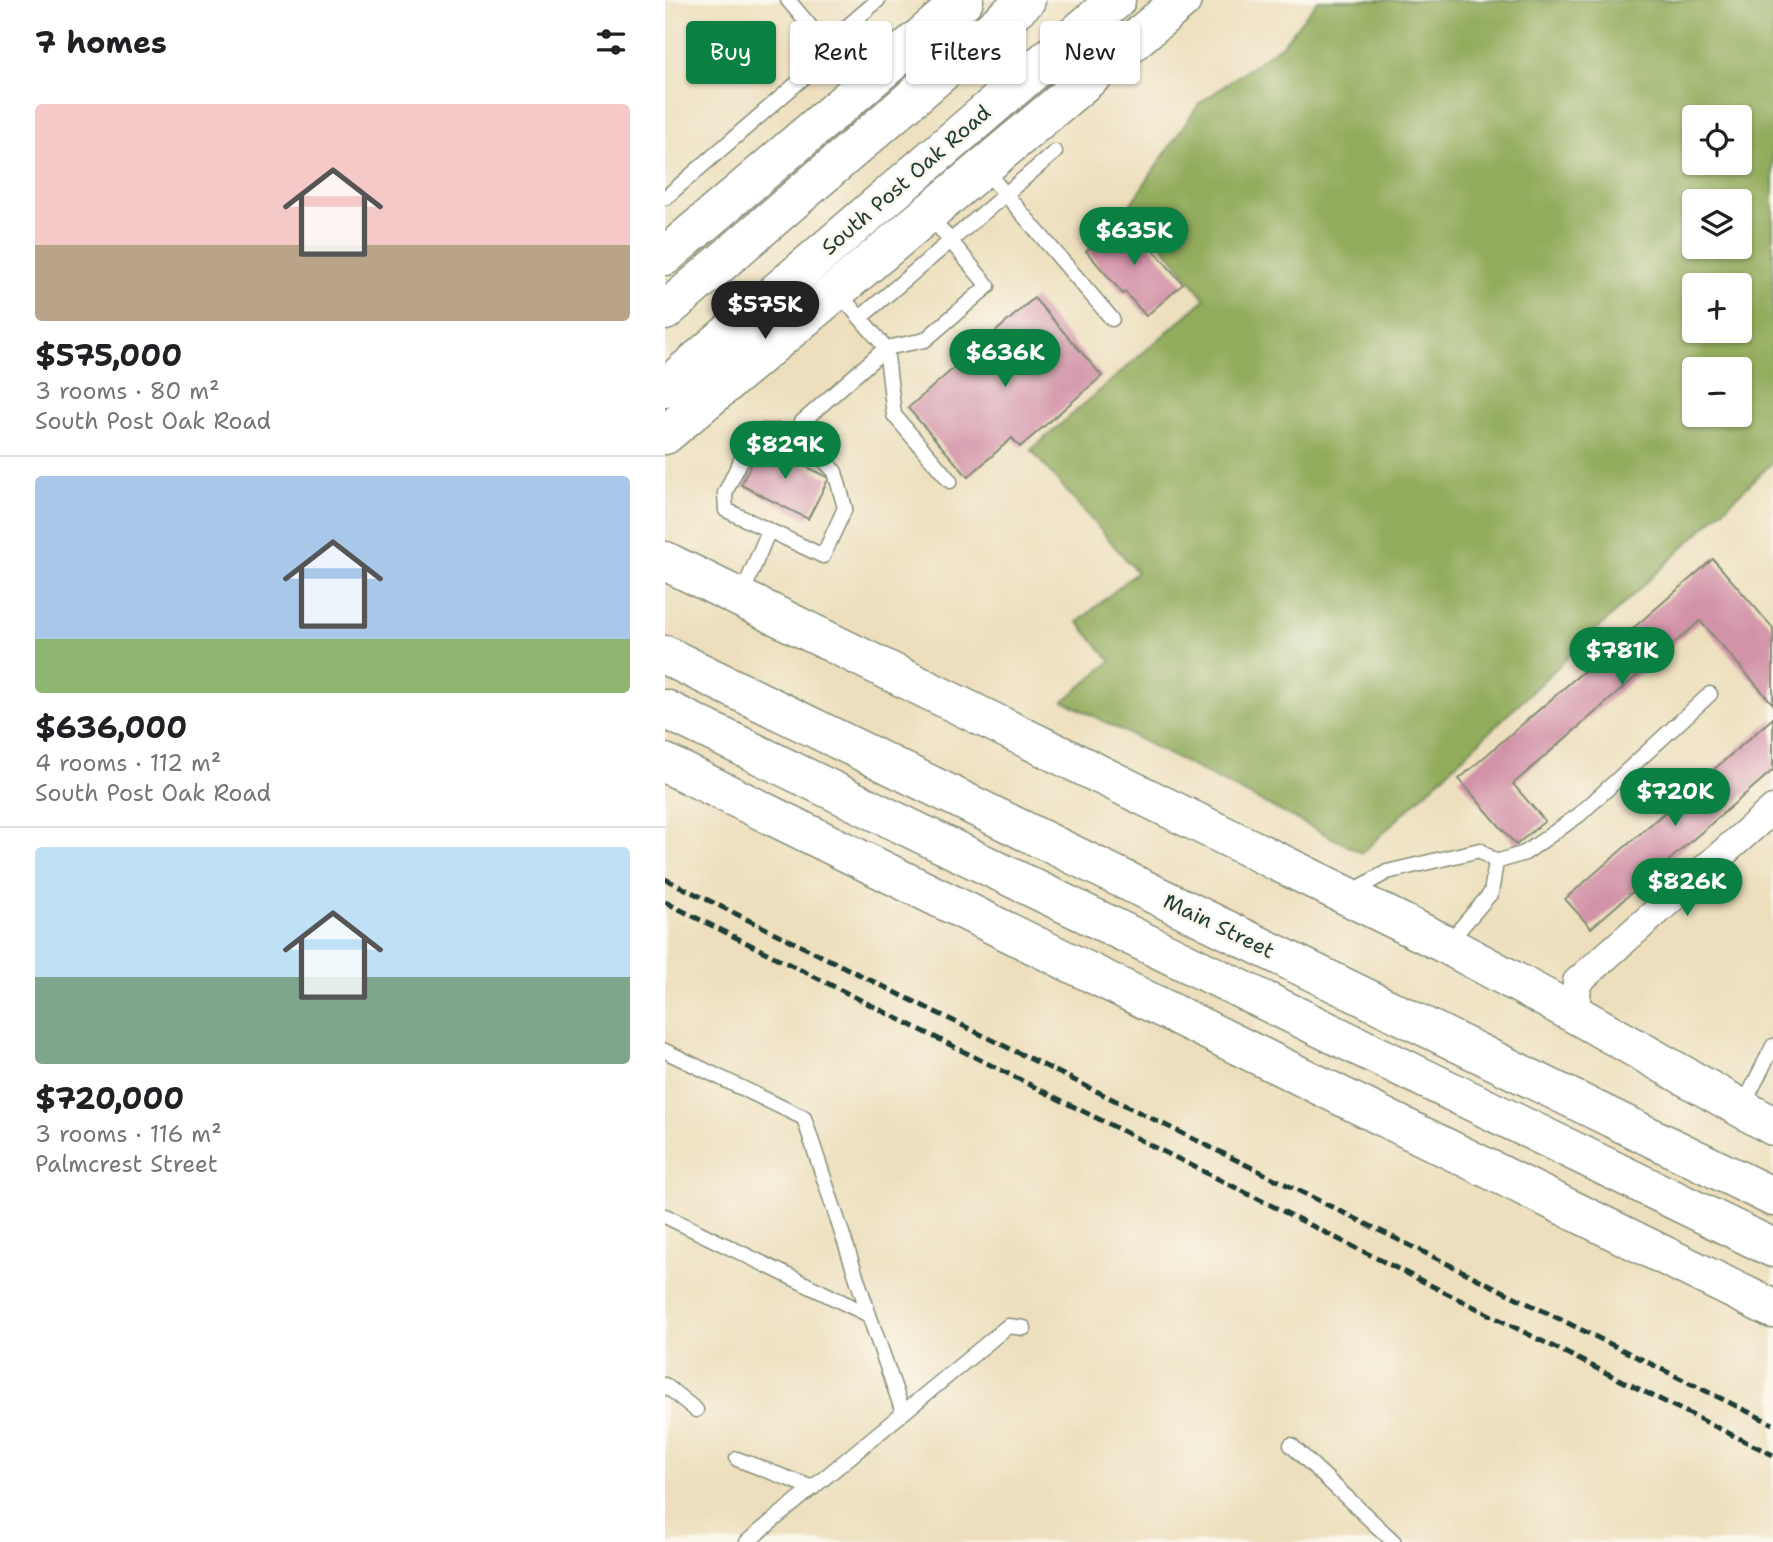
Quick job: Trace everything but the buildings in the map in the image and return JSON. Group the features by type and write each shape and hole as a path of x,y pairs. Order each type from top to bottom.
{"main road":[{"path":"665,256 964,0"},
{"path":"665,311 1026,0"},
{"name":"South Post Oak Road","path":"665,388 1116,0"},
{"path":"665,435 848,305 994,181 1182,0"},
{"path":"665,561 1447,945 1575,1014 1757,1118"},
{"path":"665,585 731,595"},
{"name":"Main Street","path":"665,655 1773,1197"},
{"path":"665,709 1772,1248"},
{"path":"665,762 1773,1309"}],"street":[{"path":"1575,1014 1577,982 1773,809"}],"lane":[{"path":"788,0 806,21"},
{"path":"857,21 878,0"},
{"path":"665,198 790,84"},
{"path":"859,84 862,88"},
{"path":"1055,152 994,181 1112,319"},
{"path":"797,430 802,422 886,348 925,340 988,286 939,228"},
{"path":"848,305 886,348 894,415 950,481"},
{"path":"797,430 835,472 845,508 823,556 726,510 725,493 755,431 797,430"},
{"path":"731,595 769,530"},
{"path":"1496,862 1525,853 1579,816 1710,694"},
{"path":"1346,895 1387,872 1479,850 1496,862"},
{"path":"1447,945 1491,892 1496,862"},
{"path":"1757,1118 1773,1046"},
{"path":"665,1051 804,1118 903,1412"},
{"path":"665,1216 869,1315"},
{"path":"747,1542 1008,1326 1024,1328"},
{"path":"665,1385 696,1410"},
{"path":"1291,1444 1394,1542"},
{"path":"737,1459 813,1488"}],"green space":[{"path":"1318,0 1773,0 1773,462 1362,853 1064,701 1111,661 1078,622 1137,572 1031,450 1205,299 1130,205 1199,104 1283,44"}],"railway":[{"path":"665,879 1773,1424"},
{"path":"665,902 1773,1455"}]}
